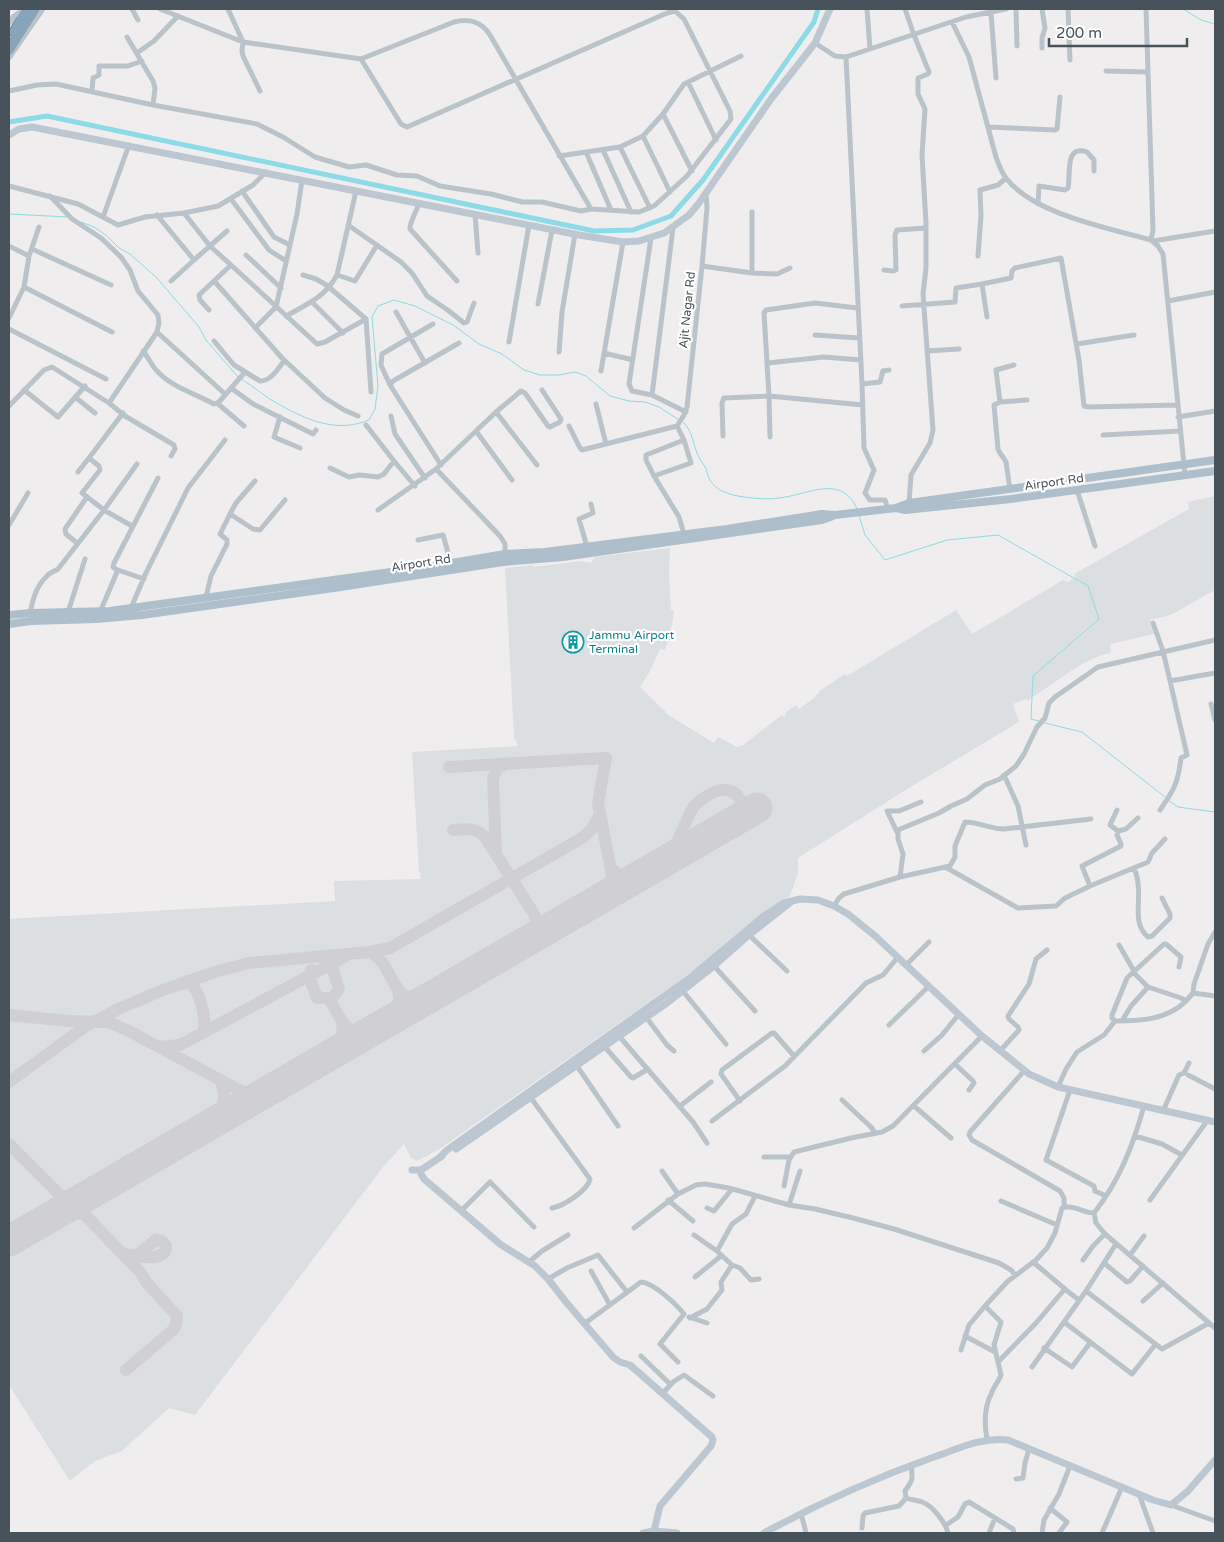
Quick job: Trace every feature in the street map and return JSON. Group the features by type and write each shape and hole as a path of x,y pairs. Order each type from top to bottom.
{"highway":[{"path":"9,41 26,9"},
{"path":"9,50 35,9"}],"main road":[{"path":"9,615 100,612 506,554 587,547 727,529 822,514 838,515 892,508 909,502 1215,460"},
{"name":"Airport Rd","path":"892,508 904,510 1011,499 1215,471"},
{"name":"Airport Rd","path":"9,624 31,621 97,619 142,615 503,562 563,557 677,542 822,520 838,515"}],"street":[{"path":"9,23 17,13 26,9"},
{"path":"9,58 43,9"},
{"path":"132,9 138,20"},
{"path":"160,9 243,42 361,59 454,22 470,20 480,24 488,31 591,209"},
{"path":"228,9 243,42 243,56 260,91"},
{"path":"9,135 20,129 32,127 552,230 622,242 639,241 673,228 694,210 766,107 815,43 830,9"},
{"path":"867,9 870,49"},
{"path":"905,9 929,72 916,80 918,94 925,109 922,155 926,228 924,304 933,430 930,443 911,475 909,502"},
{"path":"815,43 835,56 846,57 952,22 1006,9"},
{"path":"1016,9 1017,46"},
{"path":"1042,9 1045,28 1042,48"},
{"path":"1068,9 1070,60"},
{"path":"1146,9 1152,241"},
{"path":"9,91 37,85 56,84 153,105 260,124 315,157 349,167 366,165 397,175 417,176 440,186 491,194 522,202 542,202 581,211 591,209 639,212 660,202 692,171 730,122 732,116 684,19 675,12 667,13 407,127 401,124 361,59"},
{"path":"991,13 996,78"},
{"path":"137,52 154,41 178,16"},
{"path":"952,22 969,57 996,157 1006,178 1026,195 1038,204 1059,214 1152,241 1215,231"},
{"path":"127,37 155,85 153,105"},
{"path":"560,156 620,147 643,136 663,114 681,87 741,56"},
{"path":"846,57 864,448 874,470 865,492 870,500 885,500 892,508"},
{"path":"92,92 93,78 99,75 98,66 128,66 142,61"},
{"path":"1106,71 1148,72"},
{"path":"688,82 716,140"},
{"path":"988,127 1055,130 1057,129 1060,97"},
{"path":"663,114 692,171"},
{"path":"643,136 670,192"},
{"path":"103,217 129,145"},
{"path":"620,147 650,208"},
{"path":"604,150 631,212"},
{"path":"1038,204 1038,188 1040,186 1065,190 1069,187 1070,158 1074,152 1081,150 1088,152 1094,160 1094,170"},
{"path":"586,152 611,210"},
{"path":"9,186 78,204 118,225 145,217 184,214 218,206 242,192 266,172"},
{"path":"978,256 981,216 980,190 998,185 1006,178"},
{"path":"255,328 276,307 298,214 302,180"},
{"path":"286,316 312,302 330,287 337,275 356,190"},
{"path":"242,192 274,237 290,245"},
{"name":"Ajit Nagar Rd","path":"678,425 685,414 702,266 707,208 706,193"},
{"path":"50,196 72,219 101,238 121,257 130,270 140,294 158,315 159,323 156,332 109,403"},
{"path":"231,199 269,250 286,262"},
{"path":"419,203 410,224 410,229 457,281"},
{"path":"752,212 752,273"},
{"path":"184,214 210,246 318,344 326,342 366,319"},
{"path":"475,214 478,253"},
{"path":"156,215 194,260"},
{"path":"348,225 407,267 427,296 464,323 467,322 474,304"},
{"path":"509,342 529,225"},
{"path":"9,318 24,288 29,256 39,227"},
{"path":"652,395 673,228"},
{"path":"884,270 892,272 896,270 895,235 897,230 926,228"},
{"path":"538,304 552,230"},
{"path":"171,281 227,231"},
{"path":"559,352 562,312 575,234"},
{"path":"651,238 629,384 630,389 652,395 685,414"},
{"path":"1152,241 1162,251 1164,257 1185,475"},
{"path":"601,371 622,242"},
{"path":"337,275 354,282 356,281 377,245"},
{"path":"9,246 29,256"},
{"path":"32,249 111,285"},
{"path":"246,255 281,288"},
{"path":"902,306 955,302 956,288 1011,278 1015,268 1061,258 1077,344 1083,401 1086,407 1177,405"},
{"path":"209,310 200,300 199,295 231,265"},
{"path":"702,266 752,273 777,274 790,268"},
{"path":"303,275 316,279 330,287 366,319 371,392"},
{"path":"214,282 284,361 325,398 358,416"},
{"path":"982,284 987,317"},
{"path":"24,288 112,332"},
{"path":"1168,301 1215,292"},
{"path":"312,302 343,332"},
{"path":"770,437 768,363 764,313 766,310 815,303 857,308"},
{"path":"396,312 425,362"},
{"path":"433,324 382,354 381,365 390,385 439,467 500,536 505,544 506,554"},
{"path":"9,328 106,379"},
{"path":"156,332 225,394"},
{"path":"815,335 859,338"},
{"path":"1077,344 1134,335"},
{"path":"214,341 230,361 244,373 258,380 265,381 284,361"},
{"path":"390,385 393,381 458,343"},
{"path":"927,352 959,349"},
{"path":"143,350 159,373 170,381 214,404 217,403 244,426"},
{"path":"604,353 633,360"},
{"path":"768,363 824,357 861,360"},
{"path":"1000,402 996,370 1014,365"},
{"path":"9,406 44,370 52,367 85,386 123,413 174,445 176,449 171,456"},
{"path":"862,384 880,382 883,371 889,370"},
{"path":"217,403 244,373"},
{"path":"24,390 57,417 60,417 85,386"},
{"path":"231,388 253,404 312,433 316,430"},
{"path":"378,510 415,486 439,467 496,412 523,391 548,426 552,427 561,419 542,390"},
{"path":"723,436 722,403 724,398 769,396 863,406"},
{"path":"75,397 95,413"},
{"path":"1010,489 1006,462 998,449 994,406 1000,402 1027,400"},
{"path":"596,404 606,444"},
{"path":"1178,417 1215,411"},
{"path":"496,412 537,465"},
{"path":"78,472 123,413"},
{"path":"391,416 395,434 425,478"},
{"path":"280,417 274,437 300,448"},
{"path":"366,424 415,486"},
{"path":"568,426 581,450 678,425 691,463 654,476"},
{"path":"476,431 512,480"},
{"path":"1102,435 1180,431"},
{"path":"131,608 188,488 225,440"},
{"path":"684,440 646,455 646,460 678,517 684,534"},
{"path":"89,458 100,469 83,491 83,494 104,510 132,526"},
{"path":"330,468 350,477 359,475 378,477 384,474 394,461"},
{"path":"30,613 36,590 40,584 49,574 58,569 137,464"},
{"path":"144,579 113,567 132,526 158,478"},
{"path":"206,597 210,576 227,544 227,540 220,534 236,503 255,481"},
{"path":"1077,490 1094,546"},
{"path":"9,525 28,493"},
{"path":"77,543 66,534 65,529 87,497"},
{"path":"230,514 253,529 260,530 285,500"},
{"path":"587,547 579,519 593,514 592,504"},
{"path":"418,540 443,535 451,563"},
{"path":"68,612 84,560"},
{"path":"100,612 118,570"},
{"path":"1153,623 1163,651 1187,755 1180,758 1178,777 1174,790 1160,810"},
{"path":"897,832 900,828 939,813 966,799 985,785 998,780 1021,759 1037,727 1045,718 1049,704 1055,697 1095,668 1215,640"},
{"path":"1170,681 1215,673"},
{"path":"1211,704 1215,720"},
{"path":"1004,775 1015,796 1024,827 1026,846"},
{"path":"900,877 903,854 897,832 887,811 899,811 921,802"},
{"path":"1117,810 1110,825 1118,831"},
{"path":"1118,831 1126,829 1138,818"},
{"path":"834,906 844,894 900,877 947,868 954,861 955,846 965,822 981,824 993,829 1091,819"},
{"path":"1090,886 1082,866 1121,846 1117,835 1118,831"},
{"path":"947,868 1018,908 1056,906 1065,898 1149,861 1152,852 1165,839"},
{"path":"1134,868 1138,885 1138,916 1144,933 1148,937 1152,936 1170,918 1162,898"},
{"path":"439,1158 447,1150 691,977 764,916 793,900 810,899 834,906 852,918 898,957 982,1036 1024,1071 1058,1087 1211,1122 1182,1155 1150,1200"},
{"path":"412,1170 421,1170 439,1158 451,1153 577,1066 714,966 793,900"},
{"path":"1115,1021 1136,1022 1149,1019 1175,1010 1186,1002 1193,992 1208,944 1215,932"},
{"path":"749,935 787,971"},
{"path":"906,965 929,942"},
{"path":"1119,944 1133,971 1148,987 1176,996 1186,1002"},
{"path":"1115,1021 1112,1015 1125,983 1133,971 1166,944 1181,956 1179,967"},
{"path":"1000,1051 1019,1030 1008,1016 1028,987 1036,959 1047,950"},
{"path":"712,1121 774,1075 866,983 883,975 898,957"},
{"path":"714,966 755,1011"},
{"path":"889,1025 928,987"},
{"path":"1122,1021 1131,1006 1148,987"},
{"path":"682,990 726,1044"},
{"path":"1193,992 1215,996"},
{"path":"924,1051 959,1014"},
{"path":"646,1017 667,1045 674,1051"},
{"path":"1058,1087 1066,1069 1077,1052 1104,1035 1115,1021"},
{"path":"740,1101 721,1074 722,1070 772,1033 794,1056"},
{"path":"619,1036 680,1106 708,1143"},
{"path":"784,1186 791,1156 796,1151 886,1130 893,1126 982,1036"},
{"path":"604,1046 631,1077 633,1078 648,1069"},
{"path":"1163,1111 1179,1075 1184,1073 1189,1063"},
{"path":"955,1064 973,1081 974,1083 968,1090"},
{"path":"577,1066 618,1126"},
{"path":"960,1350 969,1325 985,1306 1047,1248 1053,1238 1061,1210 1064,1207 1064,1198 1060,1192 972,1140 969,1135 1024,1071"},
{"path":"1188,1075 1215,1088"},
{"path":"680,1106 711,1082"},
{"path":"1070,1090 1047,1161 1094,1186 1095,1191 1106,1196"},
{"path":"531,1098 590,1179 587,1186 572,1199 552,1208"},
{"path":"842,1100 874,1133"},
{"path":"914,1106 950,1138"},
{"path":"1144,1106 1124,1166 1094,1213 1096,1223 1116,1244 1215,1328"},
{"path":"1135,1136 1162,1144 1182,1155"},
{"path":"764,1157 791,1156"},
{"path":"421,1170 420,1174 424,1179 500,1244 530,1262 548,1279 584,1324 616,1359 630,1365 710,1434 713,1440 711,1446 660,1506 654,1531"},
{"path":"662,1171 678,1194"},
{"path":"788,1205 800,1171"},
{"path":"461,1210 490,1182 534,1227"},
{"path":"634,1228 668,1200 700,1184 732,1189 788,1205 815,1209 894,1229 999,1264 1016,1275"},
{"path":"706,1208 713,1212 732,1189"},
{"path":"695,1277 719,1254 732,1224 747,1213 755,1196"},
{"path":"668,1200 693,1221"},
{"path":"1001,1201 1057,1226"},
{"path":"1064,1207 1094,1213"},
{"path":"1082,1260 1105,1234"},
{"path":"530,1262 542,1251 568,1235"},
{"path":"694,1235 732,1265 740,1268 751,1280 759,1279"},
{"path":"1130,1255 1144,1236"},
{"path":"1032,1367 1086,1291 1116,1244"},
{"path":"548,1279 567,1268 598,1255 627,1292"},
{"path":"1033,1262 1079,1300"},
{"path":"1104,1263 1128,1282 1143,1266"},
{"path":"690,1318 707,1309 722,1290 721,1282 732,1265"},
{"path":"591,1271 610,1305"},
{"path":"584,1324 641,1282 669,1298 690,1318 707,1324"},
{"path":"1142,1301 1163,1283"},
{"path":"998,1362 1044,1315 1065,1289"},
{"path":"1086,1291 1160,1349 1164,1349 1209,1323"},
{"path":"985,1306 1001,1322 995,1340 995,1352 1001,1374 992,1392 985,1418 987,1439"},
{"path":"678,1362 660,1344 684,1314"},
{"path":"1064,1322 1132,1374 1155,1345"},
{"path":"965,1336 995,1352"},
{"path":"1044,1348 1072,1367 1090,1343"},
{"path":"641,1356 670,1384"},
{"path":"663,1394 670,1384 684,1375 714,1396"},
{"path":"764,1533 882,1476 987,1439 1008,1440 1139,1494 1215,1521"},
{"path":"1016,1479 1023,1478 1030,1448"},
{"path":"862,1528 865,1513 899,1506 906,1498 905,1491 913,1477 911,1465"},
{"path":"1042,1533 1044,1520 1059,1494 1070,1466"},
{"path":"1171,1505 1214,1466"},
{"path":"1102,1533 1122,1487"},
{"path":"1139,1494 1153,1533"},
{"path":"906,1498 923,1503 946,1525 948,1533"},
{"path":"946,1525 958,1517 967,1502 1013,1529 1014,1533"},
{"path":"1050,1508 1067,1522 1059,1533"},
{"path":"802,1513 806,1533"},
{"path":"989,1533 995,1518"},
{"path":"643,1533 654,1531 677,1533"}],"shaded area":[{"path":"1215,496 1215,590 1171,615 1150,620 1154,634 1110,644 1111,653 1099,656 1080,665 1027,701 1026,699 1013,704 1019,722 912,786 798,858 798,873 790,896 699,967 438,1150 417,1161 411,1158 404,1144 383,1167 195,1415 169,1408 122,1451 95,1461 70,1481 9,1385 9,919 335,901 334,881 421,879 419,872 412,752 518,746 514,737 505,568 533,565 533,567 581,561 591,563 595,557 670,548 671,610 674,611 672,625 665,650 660,649 640,687 670,716 714,743 718,737 737,747 743,745 782,715 784,717 785,713 796,705 799,709 821,690 845,674 847,676 956,610 972,634 1063,580 1068,582 1076,576 1074,574 1189,509 1188,502"}],"waterway":[{"path":"9,122 47,116 594,231 633,230 671,216 703,180 814,22 818,9"},
{"path":"1183,9 1201,20 1215,24"},
{"path":"9,214 68,217"},
{"path":"81,222 94,227 107,236 119,248 130,254 156,277 199,327 206,340 238,377"},
{"path":"241,379 275,402 312,420 334,425 357,424 369,420 375,409 378,386 372,317 378,306 394,300 415,306 453,325 479,344 502,354 524,370 540,375 559,375 575,372 586,376 610,396 629,401 645,402 659,407 679,420"},
{"path":"683,422 706,468 708,477 722,491 738,496 768,499 823,489 833,489 842,492 850,498 857,509"},
{"path":"859,515 865,535 885,560 947,540 998,535 1088,586 1099,619 1033,676 1031,719 1039,721"},
{"path":"1045,723 1082,732 1165,797"},
{"path":"1168,800 1178,807 1215,812"}],"taxiway":[{"path":"449,767 606,758 598,803 612,875 603,897"},
{"path":"496,854 493,778 497,769 504,764"},
{"path":"667,860 694,806 716,791 725,790 735,793 742,805 741,820 731,828 703,839"},
{"path":"369,952 390,948 582,838 593,828 600,813"},
{"path":"453,830 474,830 485,837 534,914 537,923 535,936"},
{"path":"612,869 622,878 630,881"},
{"path":"9,1082 86,1026 116,1010 163,990 218,971 249,963 369,952 383,964 397,988 403,994 411,999 422,1001"},
{"path":"158,1047 180,1045 346,956"},
{"path":"330,1001 339,989 331,964"},
{"path":"311,970 309,976 317,998 329,1000 347,1027 355,1031 368,1033"},
{"path":"187,981 192,984 199,997 204,1020 203,1033"},
{"path":"393,1018 398,1005 398,991"},
{"path":"9,1015 68,1021 109,1022 237,1089 259,1096"},
{"path":"337,1051 343,1038 342,1023"},
{"path":"221,1081 224,1095 221,1118"},
{"path":"9,1144 62,1197 63,1209"},
{"path":"85,1215 83,1203 89,1194"},
{"path":"64,1209 85,1215 140,1272 147,1283 177,1316 174,1329 126,1370"},
{"path":"122,1253 136,1256 155,1257 162,1255 165,1252 166,1246 162,1241 156,1240 136,1256"}],"runway":[{"path":"9,1241 757,808"}],"place":[{"name":"Jammu Airport Terminal","path":"573,642"}]}
